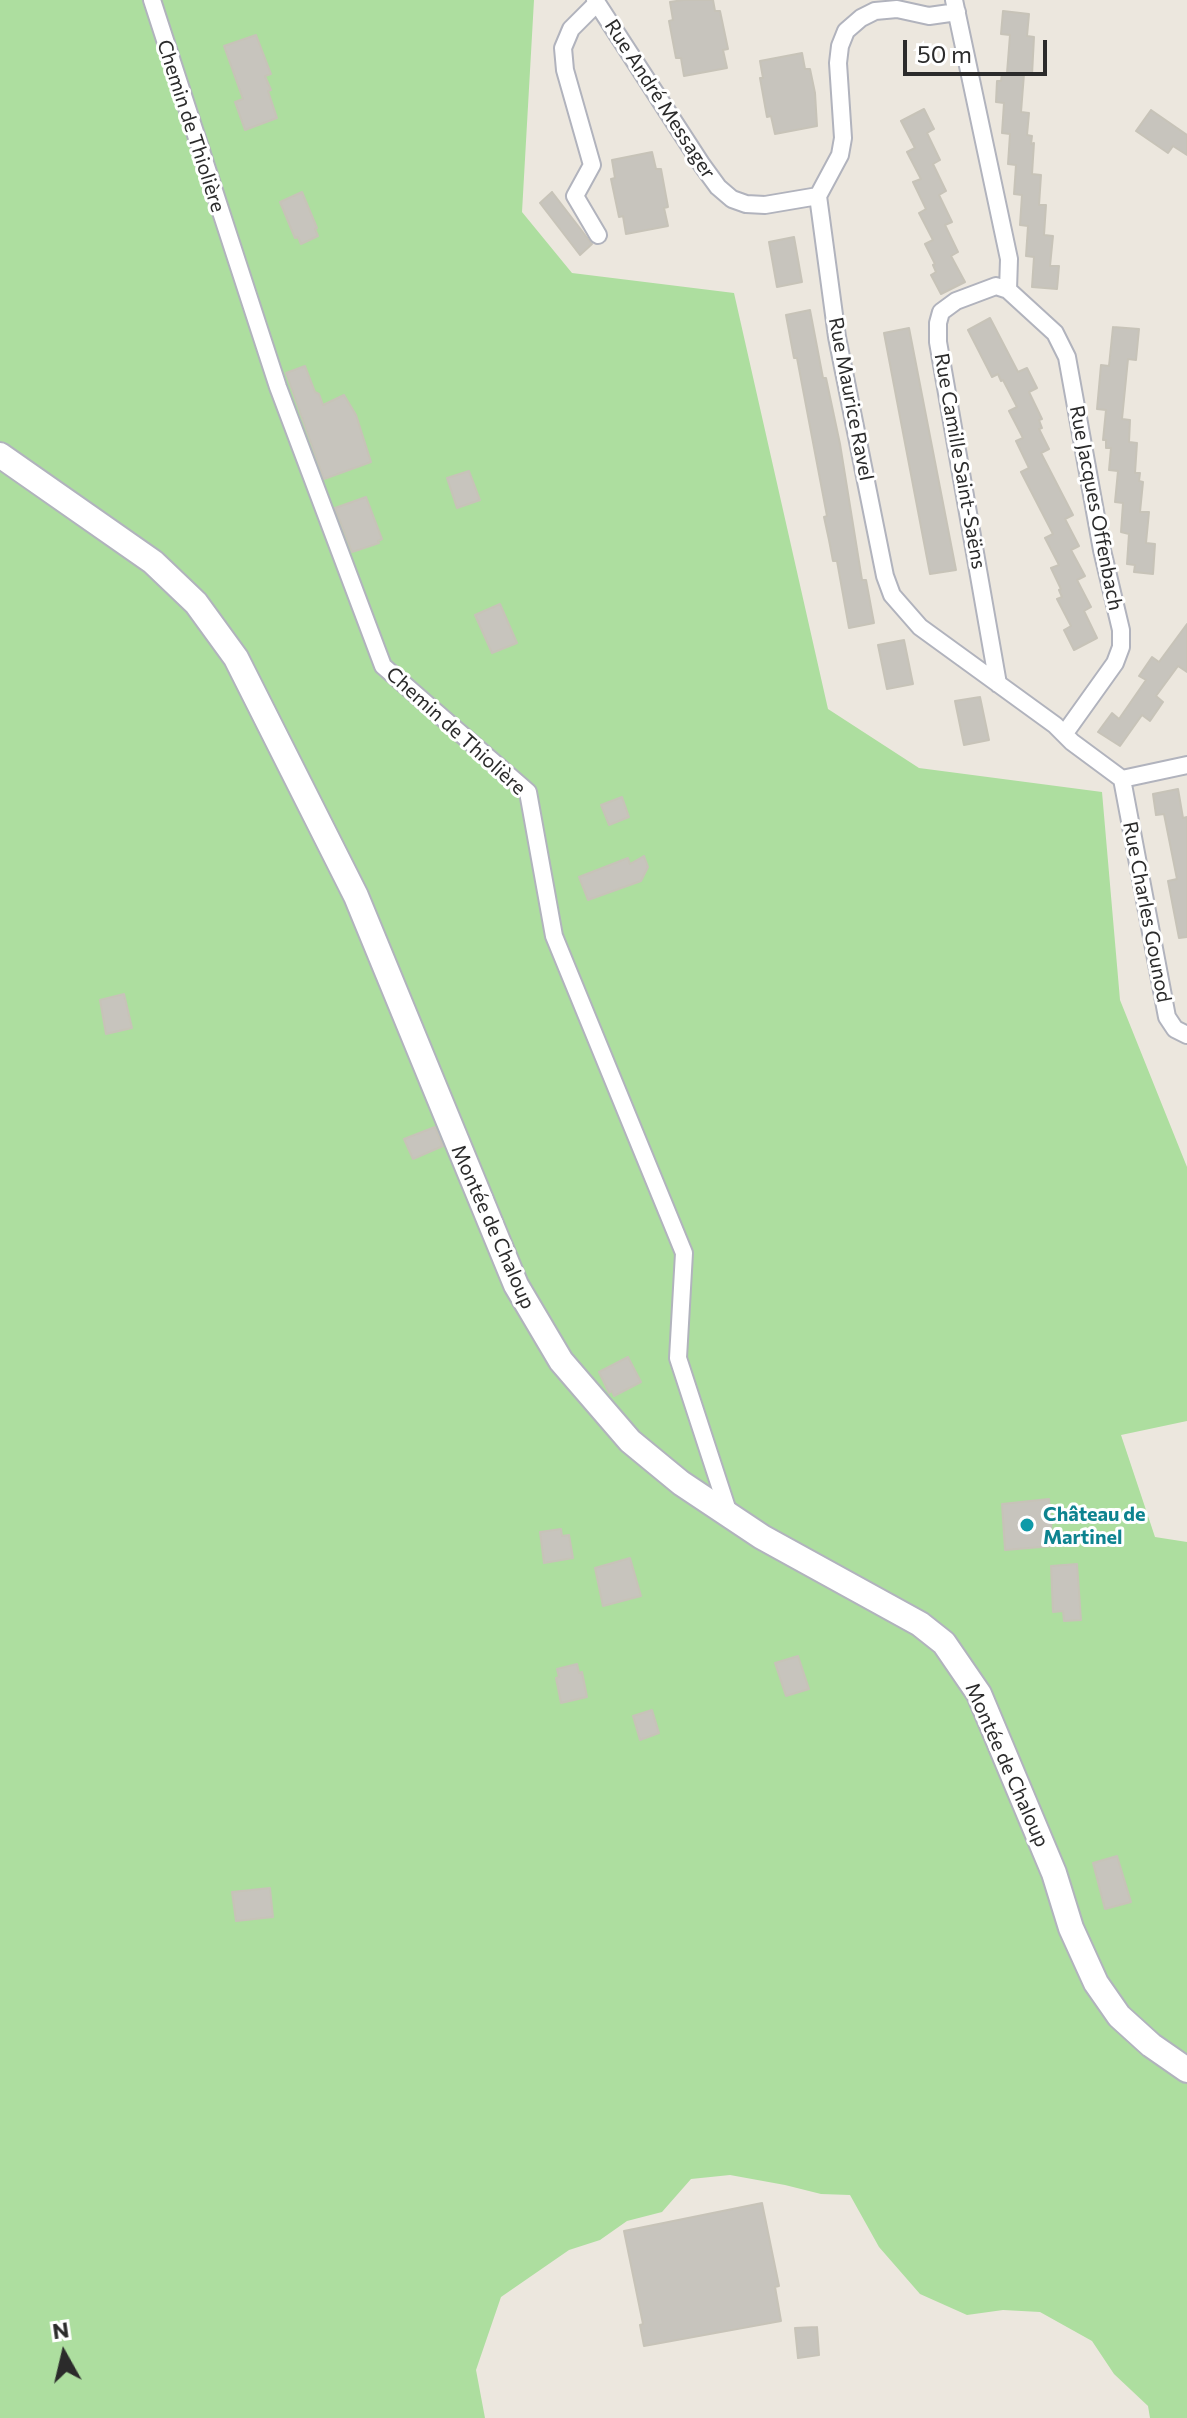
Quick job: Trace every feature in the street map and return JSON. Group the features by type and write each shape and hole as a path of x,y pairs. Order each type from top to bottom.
{"main road":[{"name":"Montée de Chaloup","path":"0,455 153,562 196,603 236,658 356,896 516,1285 561,1361 630,1441 681,1483 762,1537 920,1624 944,1643 979,1694 1054,1873 1071,1928 1096,1983 1119,2016 1151,2045 1187,2070"}],"street":[{"name":"Chemin de Thiolière","path":"152,0 278,387 383,666 528,792 554,936 684,1253 678,1358 729,1514"},
{"name":"Rue André Messager","path":"598,235 575,196 592,165 565,70 563,48 571,29 596,2 718,187 732,199 746,204 765,205 818,196"},
{"path":"818,196 840,155 843,138 838,63 846,31 875,11 897,9 929,16 956,6 1009,259 1008,290"},
{"name":"Rue Maurice Ravel","path":"818,196 837,337 885,576 892,595 920,627 1065,733 1072,742 1122,779"},
{"name":"Rue Camille Saint-Saëns","path":"998,684 938,342 938,323 941,312 956,301 996,286 1008,290"},
{"name":"Rue Jacques Offenbach","path":"1008,290 1055,333 1067,357 1102,550 1121,630 1121,647 1115,663 1065,733"},
{"path":"1122,779 1187,765"},
{"name":"Rue Charles Gounod","path":"1122,779 1167,1017 1175,1029 1187,1035"}],"green space":[{"path":"0,0 534,0 522,212 572,273 734,293 828,709 919,768 1102,792 1120,1000 1187,1167 1187,1421 1121,1435 1155,1537 1187,1542 1187,2418 1150,2418 1148,2406 1114,2374 1092,2341 1040,2312 1003,2310 967,2315 920,2294 879,2247 850,2195 821,2194 730,2175 691,2179 662,2212 627,2221 600,2240 569,2250 501,2297 476,2370 485,2418 0,2418"}],"building":[{"path":"713,0 715,11 720,11 728,49 723,50 727,68 684,76 681,58 676,58 669,21 673,20 670,2"},
{"path":"1003,11 1029,14 1027,36 1034,37 1032,75 1024,74 1021,112 1029,113 1027,135 1032,136 1031,144 1034,143 1032,174 1041,175 1039,205 1046,205 1044,235 1053,236 1050,266 1059,266 1057,289 1032,287 1034,257 1026,256 1028,226 1020,225 1022,195 1014,194 1016,165 1008,164 1010,134 1002,133 1004,103 996,102 997,81 1001,81 1002,73 1007,73 1010,35 1001,34"},
{"path":"256,35 271,74 265,76 277,118 245,130 235,102 243,99 224,46"},
{"path":"802,53 805,69 810,69 815,93 817,126 775,134 771,116 767,117 760,61"},
{"path":"924,109 934,129 927,133 940,160 933,164 946,191 939,195 952,222 945,225 958,252 951,256 965,282 941,294 931,275 936,272 935,264 925,244 933,240 919,213 926,209 913,182 921,179 907,152 915,148 901,121"},
{"path":"1151,110 1187,135 1187,155 1173,146 1168,153 1136,131"},
{"path":"652,152 656,169 661,169 668,226 626,234 611,179 615,178 612,160"},
{"path":"302,192 318,236 301,244 298,237 295,238 280,202"},
{"path":"552,192 592,244 580,255 540,203"},
{"path":"794,237 802,282 777,287 769,242"},
{"path":"810,310 840,444 862,580 866,580 874,623 849,628 837,561 833,561 824,517 827,516 786,315"},
{"path":"990,318 1018,372 1027,368 1037,388 1029,392 1042,419 1039,420 1042,428 1039,429 1049,449 1041,453 1073,515 1065,519 1079,546 1071,550 1085,576 1077,580 1091,607 1084,611 1097,638 1074,650 1064,630 1071,626 1057,599 1062,597 1061,589 1051,568 1059,565 1045,538 1053,534 1021,472 1029,468 1016,441 1023,438 1009,411 1017,407 998,374 992,377 968,330"},
{"path":"1113,327 1139,329 1136,360 1128,359 1122,419 1130,420 1129,442 1137,443 1135,473 1140,473 1139,481 1143,482 1140,512 1149,512 1146,543 1155,544 1153,574 1134,572 1135,565 1127,564 1129,534 1121,532 1123,503 1115,502 1118,471 1109,470 1111,448 1106,448 1106,440 1103,440 1106,410 1097,409 1101,365 1109,366"},
{"path":"909,328 956,570 930,574 884,333"},
{"path":"305,366 323,405 344,395 356,415 371,462 324,479 286,373"},
{"path":"469,471 480,500 457,508 447,478"},
{"path":"366,497 382,539 379,543 352,552 335,508"},
{"path":"500,604 517,643 492,653 475,615"},
{"path":"1187,624 1187,672 1178,666 1156,696 1163,702 1150,721 1142,715 1120,746 1098,732 1112,713 1119,719 1146,680 1139,676 1152,657 1159,662"},
{"path":"904,640 913,684 887,689 878,645"},
{"path":"980,697 989,740 964,745 955,701"},
{"path":"1178,789 1183,818 1187,817 1187,937 1179,938 1168,881 1177,879 1164,814 1156,815 1153,794"},
{"path":"622,797 629,817 609,825 601,805"},
{"path":"644,856 648,867 641,881 588,900 579,877 628,858 630,864"},
{"path":"124,994 132,1028 106,1034 100,1000"},
{"path":"435,1127 443,1146 413,1159 404,1139"},
{"path":"628,1357 641,1382 614,1396 612,1391 609,1393 599,1372"},
{"name":"Château de Martinel","path":"1049,1499 1053,1546 1005,1550 1002,1504"},
{"path":"561,1529 562,1536 569,1535 573,1558 544,1563 540,1532"},
{"path":"630,1558 641,1596 603,1606 595,1568"},
{"path":"1077,1564 1081,1620 1064,1621 1063,1611 1053,1612 1051,1566"},
{"path":"798,1656 809,1689 786,1696 775,1663"},
{"path":"577,1664 579,1673 582,1672 587,1697 561,1703 557,1669"},
{"path":"652,1710 659,1733 640,1740 633,1716"},
{"path":"1117,1856 1131,1902 1105,1909 1093,1863"},
{"path":"270,1888 273,1917 236,1921 232,1892"},
{"path":"762,2203 779,2286 775,2287 781,2321 644,2346 640,2325 643,2324 624,2231"},
{"path":"817,2327 819,2355 798,2358 795,2328"}],"place":[{"name":"Château de Martinel","path":"1027,1525"}]}
